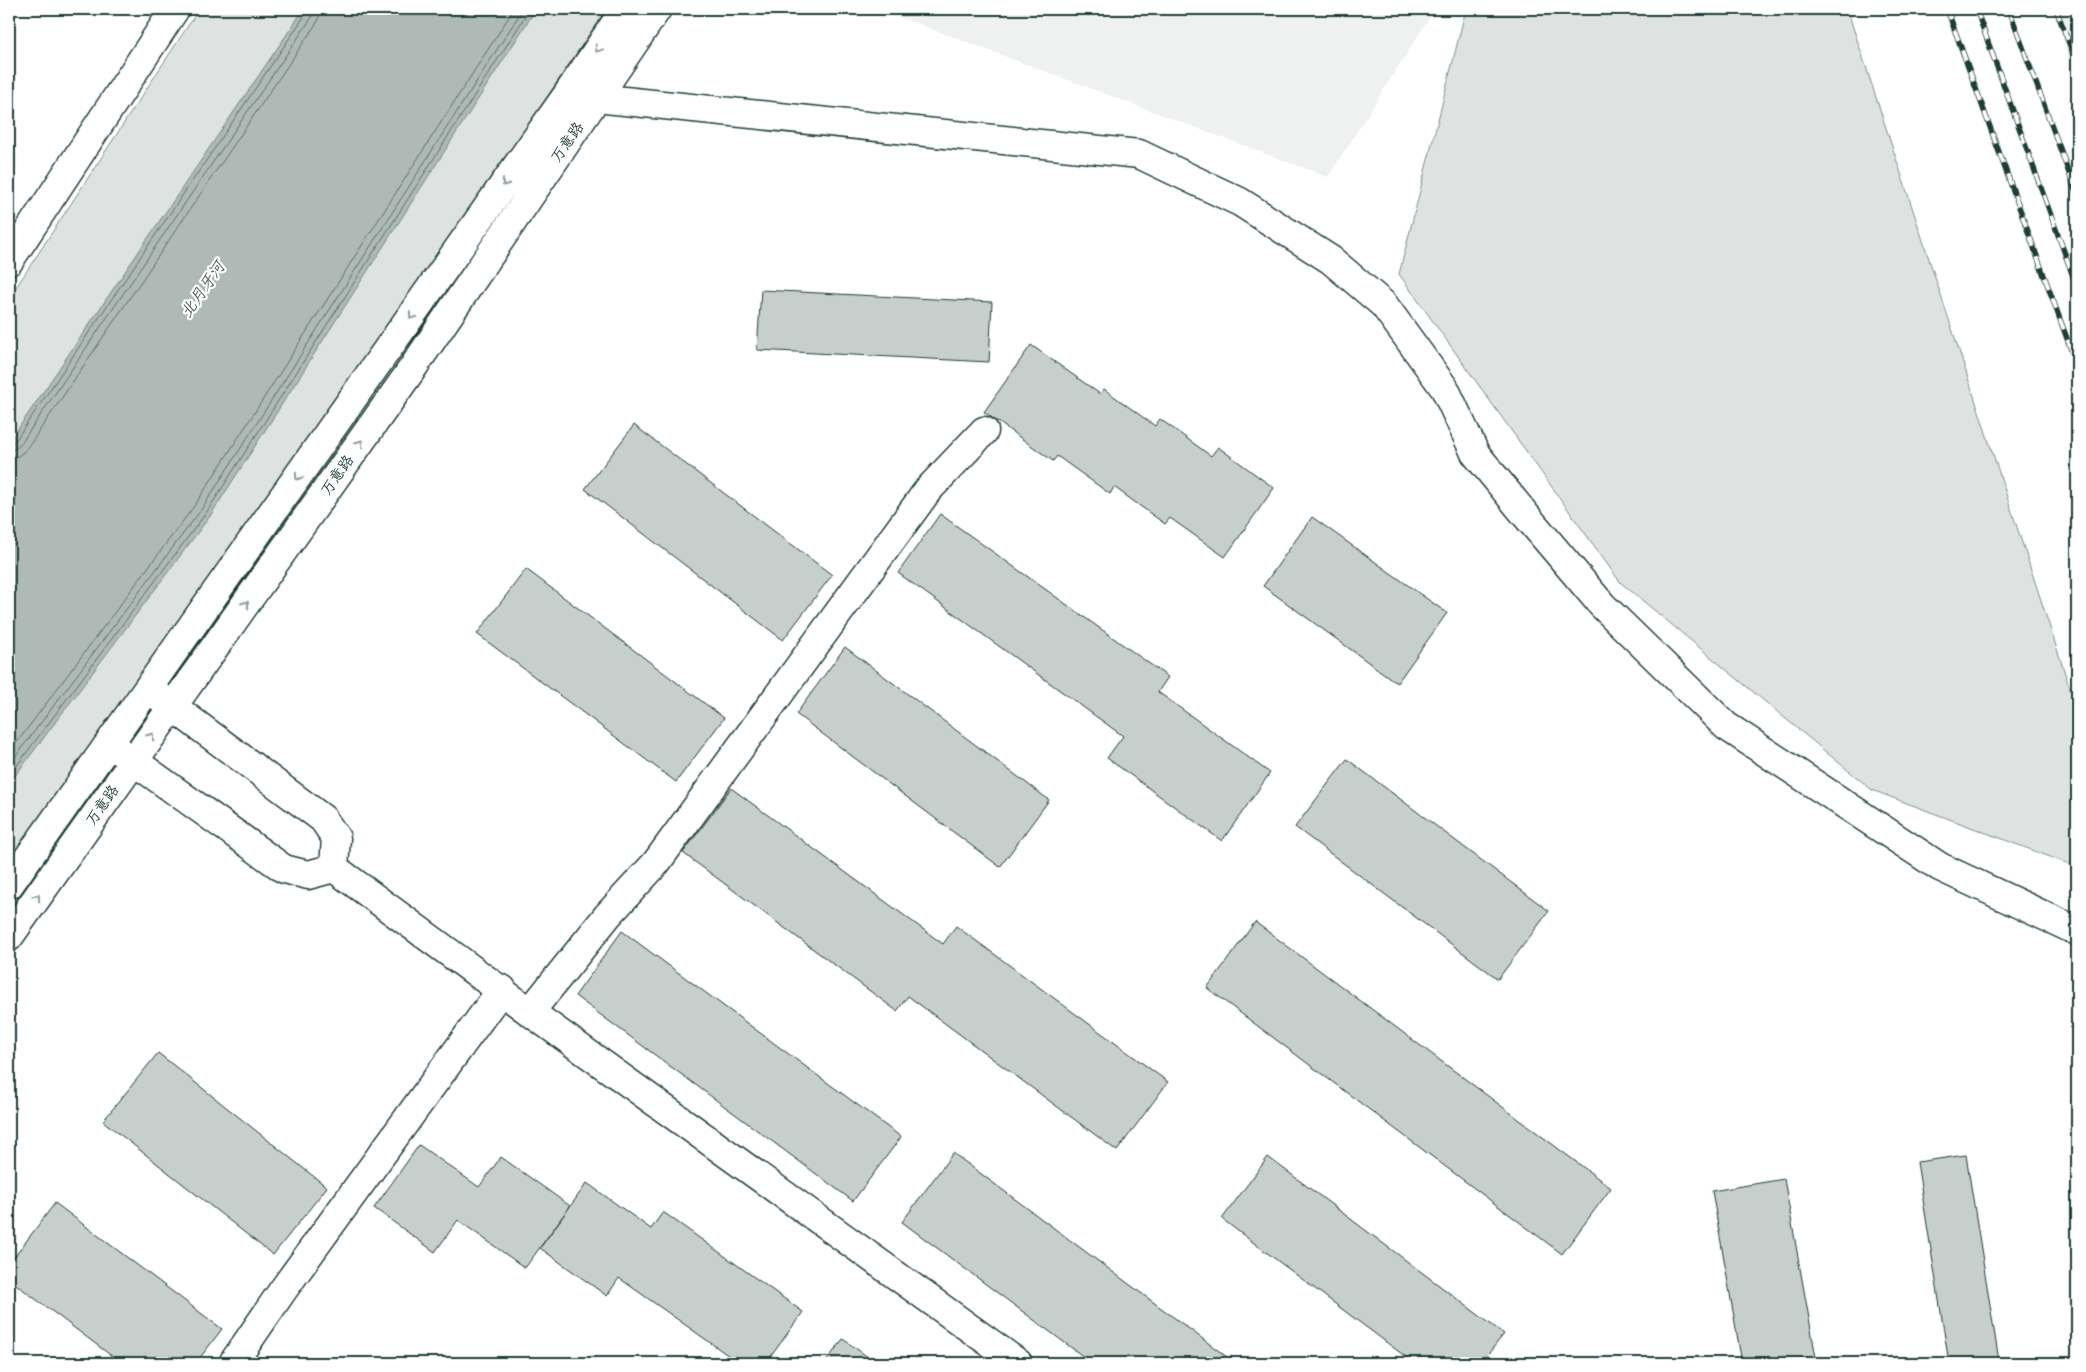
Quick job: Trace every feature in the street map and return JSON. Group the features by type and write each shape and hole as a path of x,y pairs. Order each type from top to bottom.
{"street":[{"path":"9,261 175,9"},
{"name":"万意路","path":"9,885 567,95 625,9"},
{"name":"万意路","path":"9,937 410,372 657,9"},
{"path":"567,95 1139,154 1240,202 1330,260 1384,305 1445,389 1475,453 1602,605 1726,726 1940,867 2077,931"},
{"path":"530,1012 608,915 656,863 928,490 984,431"},
{"path":"149,689 323,819 336,838 334,868"},
{"path":"110,744 284,870 308,875 334,868"},
{"path":"334,868 502,989 530,1012 1018,1363"},
{"path":"233,1363 283,1290 502,989"}],"shaded area":[{"path":"199,9 606,9 480,197 212,583 9,860 9,298"},
{"path":"878,9 1435,9 1328,177"},
{"path":"1472,9 1847,9 2077,710 2077,867 1872,790 1620,582 1399,274 1464,17"},
{"path":"2054,9 2077,9 2077,85"}],"water":[{"name":"北月牙河","path":"304,9 536,9 210,516 9,784 9,442"}],"building":[{"path":"761,290 992,302 989,362 757,350"},
{"path":"1031,345 1100,394 1104,389 1155,426 1160,419 1211,456 1218,447 1274,488 1225,557 1170,518 1165,524 1114,487 1110,494 1057,456 1053,461 984,412"},
{"path":"634,425 832,575 783,640 585,489"},
{"path":"940,514 1168,677 1158,692 1270,773 1222,841 1107,758 1123,736 898,573"},
{"path":"1312,517 1447,613 1397,683 1263,586"},
{"path":"526,569 724,718 676,782 477,634"},
{"path":"845,647 1049,800 1000,867 796,714"},
{"path":"1347,759 1549,911 1498,979 1295,827"},
{"path":"731,788 943,944 956,926 1168,1082 1117,1151 908,996 897,1011 683,853"},
{"path":"1255,922 1611,1188 1562,1254 1207,988"},
{"path":"622,931 901,1137 853,1201 575,996"},
{"path":"158,1053 327,1187 273,1255 103,1121"},
{"path":"419,1145 479,1187 501,1157 570,1206 525,1268 458,1220 435,1252 374,1208"},
{"path":"953,1153 1235,1363 1092,1363 902,1222"},
{"path":"1966,1155 1999,1361 1985,1363 1949,1363 1917,1162"},
{"path":"1268,1157 1504,1334 1481,1363 1414,1363 1222,1219"},
{"path":"1784,1179 1817,1363 1742,1363 1712,1191"},
{"path":"587,1183 651,1229 663,1212 803,1312 766,1363 739,1363 619,1278 607,1296 540,1248"},
{"path":"55,1203 222,1329 196,1363 121,1363 9,1279 9,1264"},
{"path":"843,1339 876,1363 825,1363"},
{"path":"265,1357 273,1363 260,1363"}],"railway":[{"path":"1947,9 2077,366"},
{"path":"1976,9 2077,287"},
{"path":"2009,9 2077,195"},
{"path":"2056,9 2077,64"}]}
